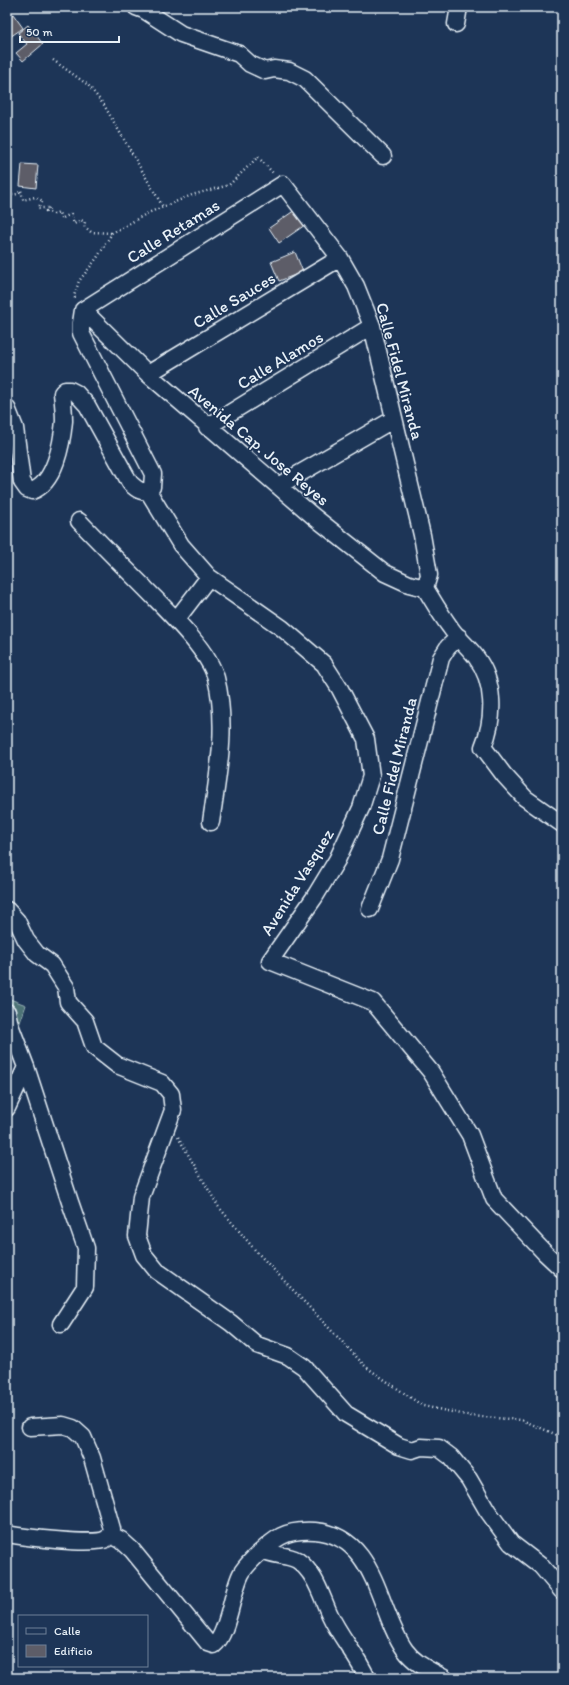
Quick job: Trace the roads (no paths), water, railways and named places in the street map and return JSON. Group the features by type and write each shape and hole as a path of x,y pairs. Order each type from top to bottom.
{"street":[{"path":"136,7 144,10 181,34 239,54 250,64 264,71 274,69 289,71 305,79 383,156"},
{"path":"456,24 459,7"},
{"name":"Calle Fidel Miranda","path":"283,184 340,258 356,286 372,326 422,535 430,575 425,588"},
{"name":"Calle Retamas","path":"83,310 283,184"},
{"name":"Calle Sauces","path":"148,374 340,258"},
{"path":"7,408 15,428 12,448 22,482 27,489 32,491 38,488 48,478 60,447 64,420 62,393 65,390 70,390 76,393 87,405 130,483 137,489 144,492 148,491 152,487 153,474 81,333 83,310"},
{"name":"Avenida Cap. Jose Reyes","path":"83,310 148,374 207,427 313,516 385,573 408,584 425,588"},
{"name":"Calle Alamos","path":"207,427 372,326"},
{"path":"278,486 394,419"},
{"name":"Avenida Vasquez","path":"148,491 181,545 209,577 282,628 324,664 340,689 366,739 371,776 361,808 337,860 314,898 270,961 373,1002 431,1072 439,1084 470,1135 494,1199 562,1269"},
{"path":"79,521 176,620 210,662 216,678 222,714 222,739 211,822"},
{"path":"176,620 209,577"},
{"path":"425,588 450,628 476,657 486,672 489,683 492,709 491,720 483,747 504,775 525,798 562,824"},
{"name":"Calle Fidel Miranda","path":"370,908 390,859 441,658 448,646 459,637"},
{"path":"7,910 17,921 26,940 37,954 52,965 66,987 68,1002 85,1021 94,1047 117,1065 162,1082 171,1094 173,1110 141,1197 137,1236 144,1255 157,1271 231,1324 257,1345 288,1356 304,1367 346,1414 399,1446 412,1450 421,1447 439,1448 451,1457 469,1479 492,1517 511,1543 541,1566 562,1591"},
{"path":"7,1012 10,1025 26,1067 86,1248 85,1287 61,1324"},
{"path":"7,1108 26,1067"},
{"path":"7,1534 89,1541 105,1540 110,1535 112,1529 111,1521 92,1458 83,1437 73,1428 63,1425 30,1427"},
{"path":"110,1535 121,1540 132,1550 211,1644 214,1645 218,1642 223,1631 241,1574 248,1563 269,1543 285,1533 303,1530 329,1532 351,1546 361,1555 374,1578 400,1642 406,1652 418,1664 444,1678"},
{"path":"263,1550 283,1554 297,1560 305,1567 313,1577 330,1615 361,1663 366,1678"}]}
